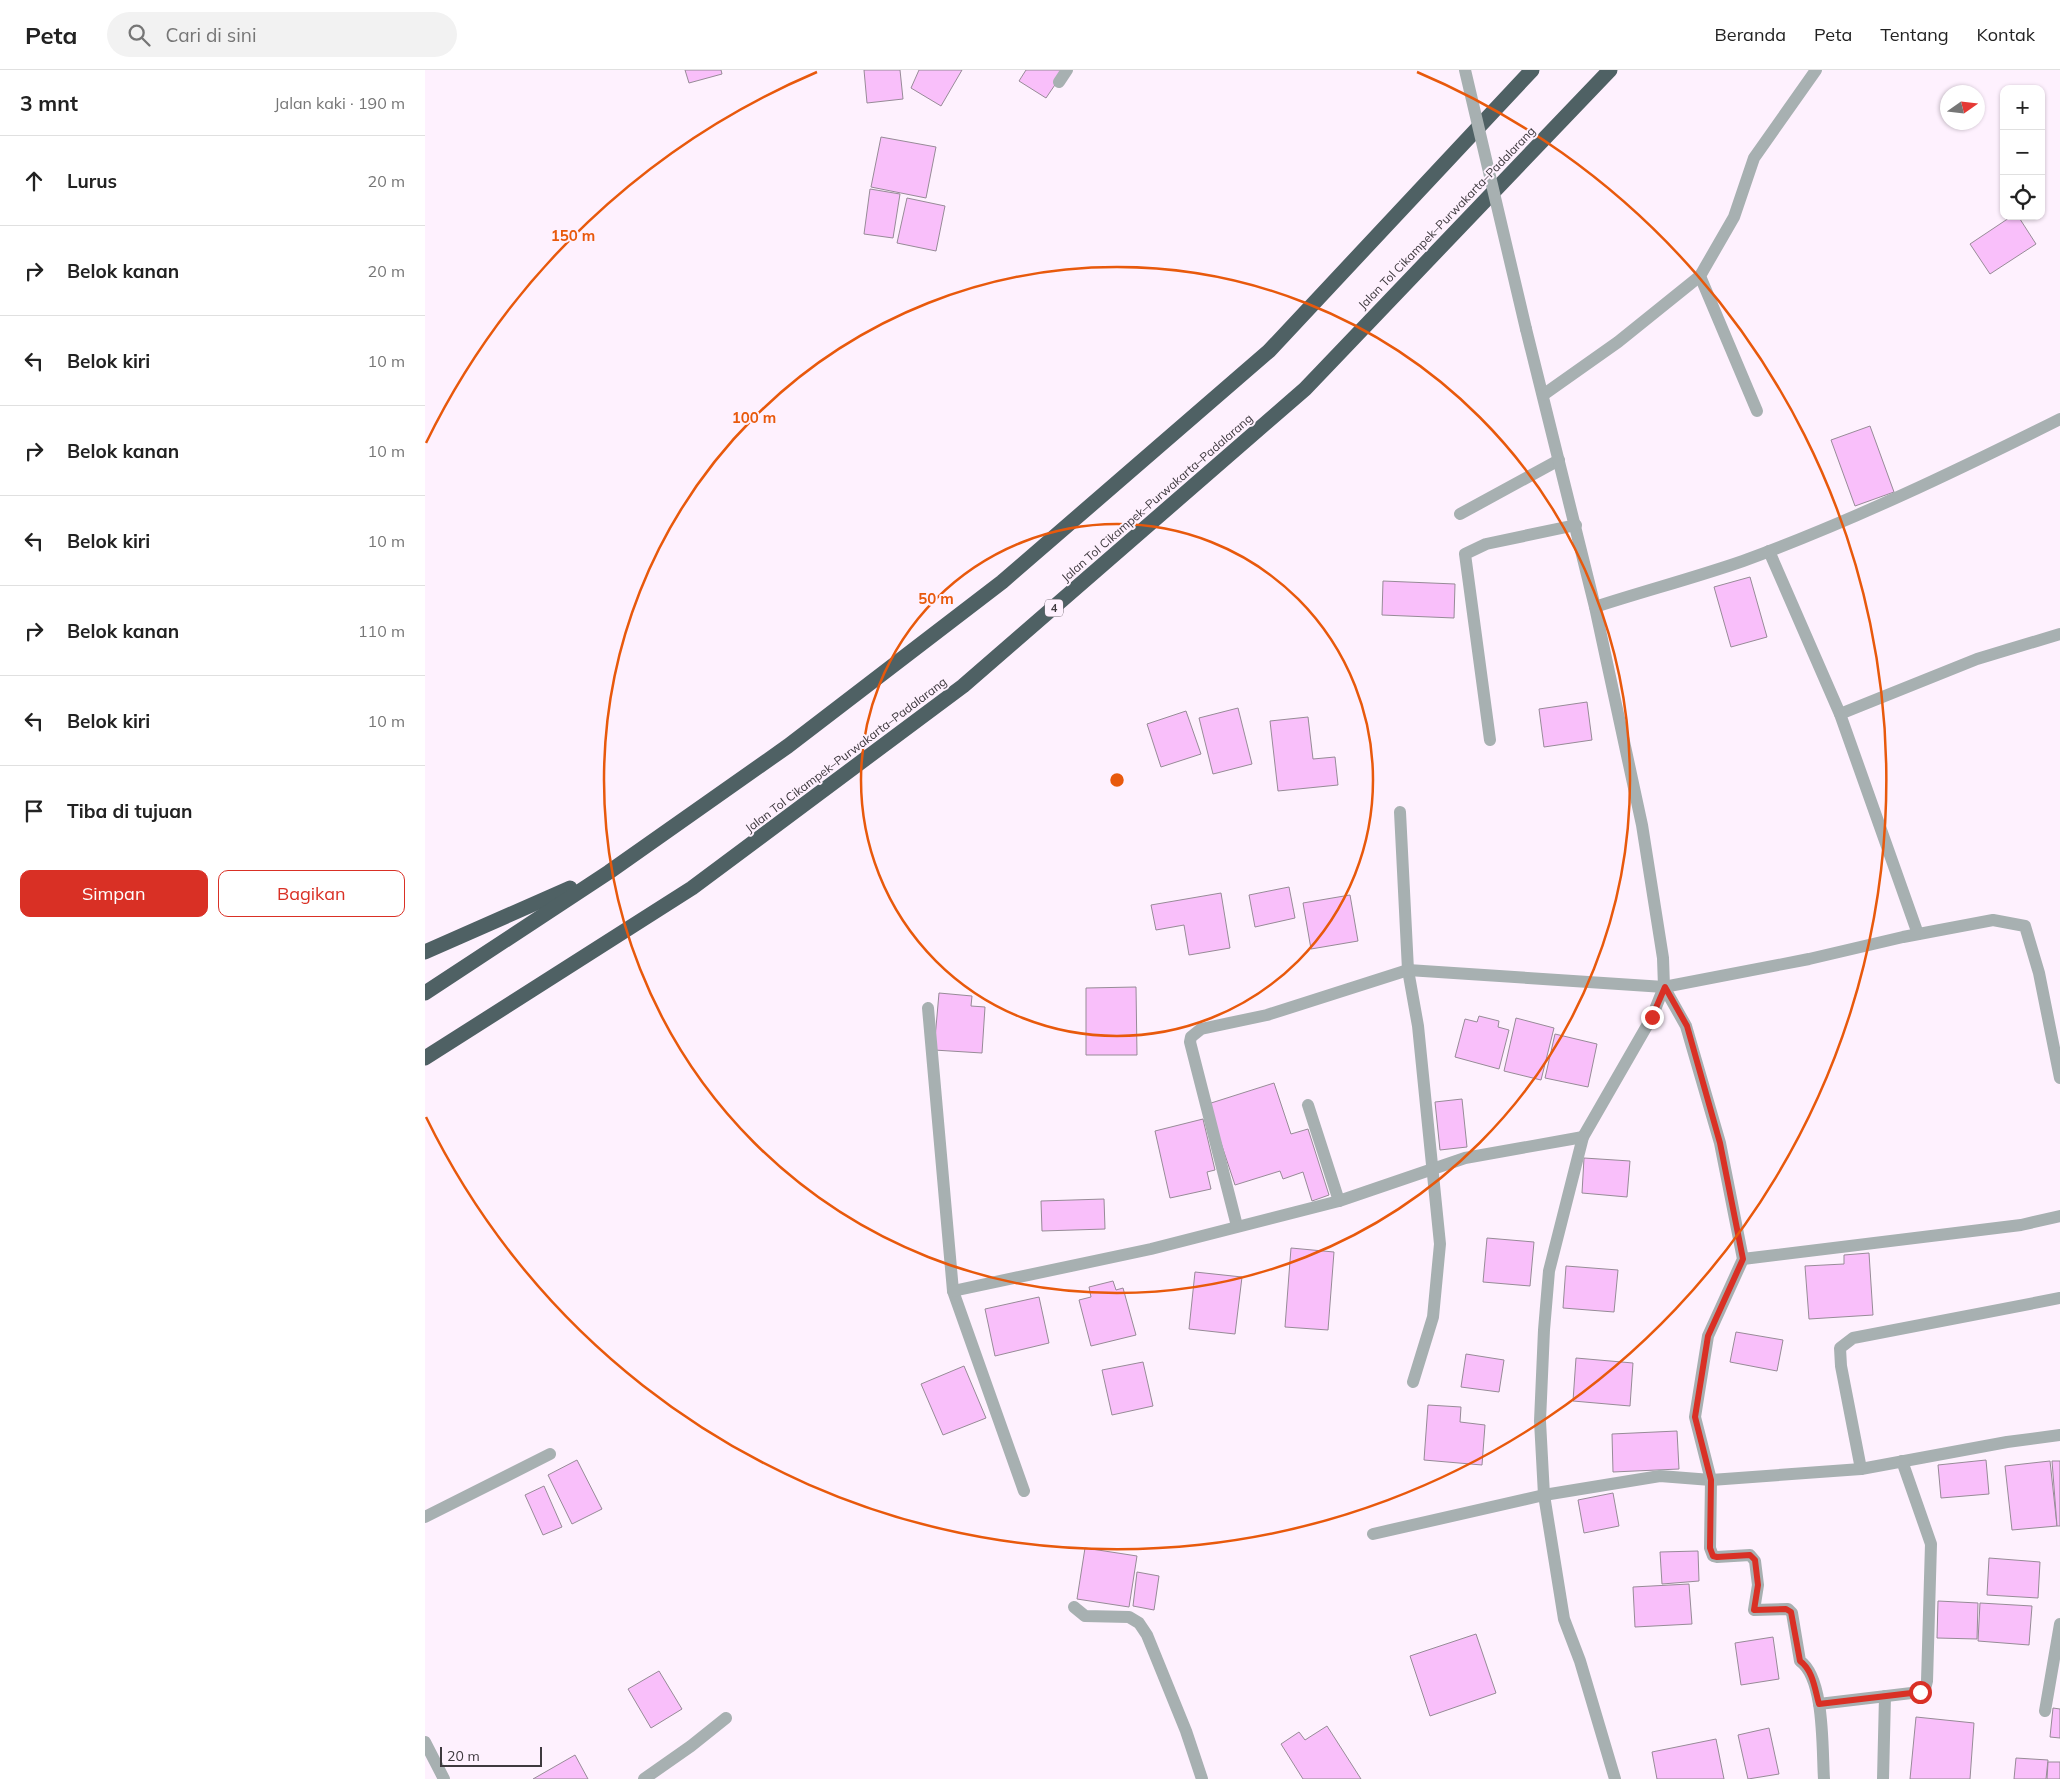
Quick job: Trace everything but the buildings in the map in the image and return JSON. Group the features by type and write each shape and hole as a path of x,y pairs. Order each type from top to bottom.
{"highway":[{"path":"425,993 609,872 788,746 1002,582 1269,351 1532,70"},
{"name":"Jalan Tol Cikampek–Purwakarta–Padalarang","path":"425,1058 692,888 963,686 1305,389 1610,70"},
{"path":"425,952 609,872"}],"street":[{"path":"1059,82 1067,70"},
{"path":"1465,70 1526,329 1595,607 1642,825 1663,958 1665,987 1687,1026 1720,1143 1743,1259 1708,1336 1695,1417 1711,1480 1710,1548 1713,1556 1750,1555 1755,1560 1758,1585 1753,1608 1756,1611 1786,1609 1791,1612 1800,1661 1805,1665 1813,1680 1819,1704 1824,1779"},
{"path":"1543,394 1618,342 1700,276 1734,217 1753,158 1816,70"},
{"path":"1700,276 1757,411"},
{"path":"1595,607 1769,551 1900,497 2060,419"},
{"path":"1460,514 1559,460"},
{"path":"1490,740 1465,554 1486,544 1575,525"},
{"path":"1769,551 1839,714 1918,934"},
{"path":"1839,714 1977,659 2060,634"},
{"path":"1400,812 1408,970 1418,1026 1440,1244 1433,1317 1413,1382"},
{"path":"1237,1226 1190,1042 1191,1038 1201,1029 1267,1015 1408,970 1665,987 1993,920 2025,926 2039,973 2060,1078"},
{"path":"1615,1779 1580,1661 1564,1619 1544,1495 1541,1421 1549,1271 1583,1137 1652,1017 1665,987"},
{"path":"928,1008 953,1291 1024,1491"},
{"path":"1307,1105 1339,1201"},
{"path":"953,1291 1151,1249 1339,1201 1465,1158 1583,1137"},
{"path":"1743,1259 2021,1225 2060,1216"},
{"path":"1861,1469 1841,1366 1840,1348 1853,1338 2060,1298"},
{"path":"1373,1534 1544,1495 1660,1476 1711,1480 1861,1469 2007,1442 2060,1435"},
{"path":"425,1517 550,1454"},
{"path":"1819,1704 1920,1692 1925,1689 1927,1681 1931,1544 1902,1461"},
{"path":"1074,1608 1085,1616 1129,1617 1139,1624 1147,1635 1186,1731 1202,1779"},
{"path":"2045,1711 2060,1624"},
{"path":"1883,1779 1885,1696"},
{"path":"643,1779 691,1746 726,1718"},
{"path":"425,1742 444,1779"}],"route":[{"path":"1652,1017 1665,987 1687,1026 1720,1143 1743,1259 1708,1336 1695,1417 1711,1480 1710,1548 1713,1556 1746,1554 1755,1560 1758,1585 1753,1608 1756,1611 1789,1609 1792,1613 1800,1661 1805,1665 1813,1680 1819,1704 1920,1692"}]}
